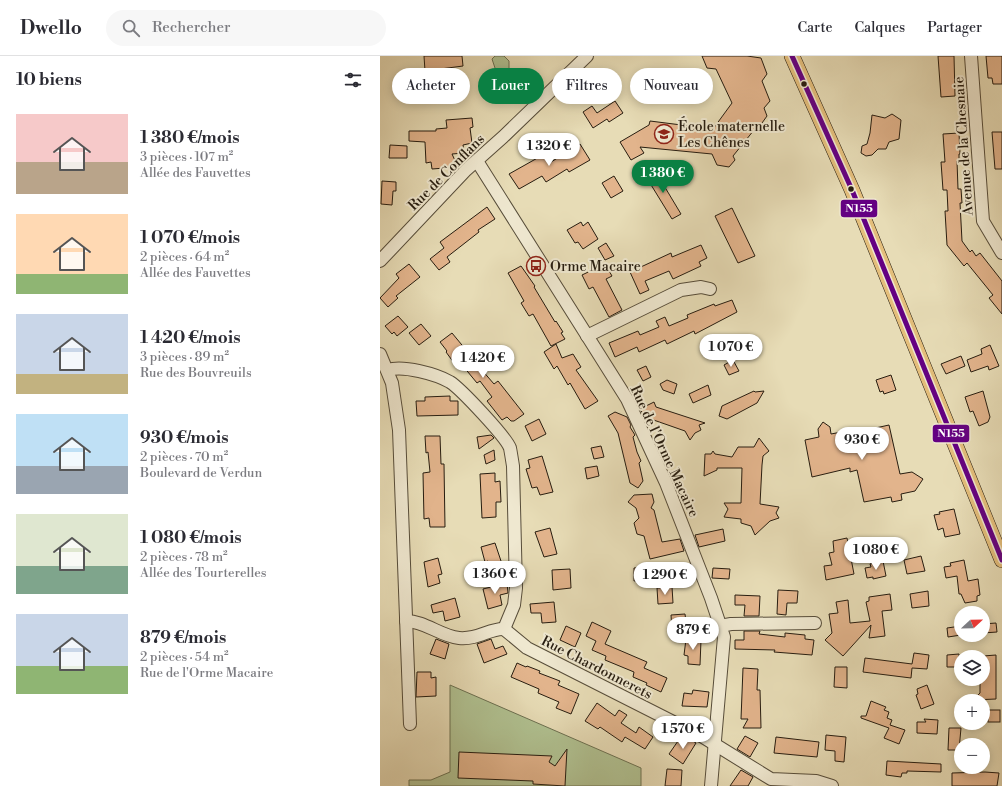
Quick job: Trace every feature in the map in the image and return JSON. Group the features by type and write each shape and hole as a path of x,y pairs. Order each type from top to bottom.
{"main road":[{"path":"792,56 852,190 1002,560"}],"street":[{"name":"Rue de Conflans","path":"380,261 463,173 587,56"},
{"name":"Avenue de la Chesnaie","path":"971,56 983,221 1002,253"},
{"name":"Rue de l'Orme Macaire","path":"476,161 627,399 666,483 720,626 724,637 711,786"},
{"path":"587,336 682,290 701,288 710,289"},
{"path":"380,354 388,370 395,396 399,430 410,724"},
{"path":"388,370 401,368 423,373 450,382 480,410 509,447 513,466 516,588 514,605 504,629 499,629 478,637 464,638 445,635 423,624 406,621"},
{"path":"720,626 730,624 815,623"},
{"name":"Rue Chardonnerets","path":"504,629 527,648 703,737 771,779 816,781 832,786"}],"green space":[{"path":"495,56 504,56 509,61 509,68 495,68 492,59"},
{"path":"450,685 641,768 641,786 409,786 409,780 431,780 450,772"}],"building":[{"path":"424,56 462,56 463,66 448,68 425,68"},
{"path":"702,56 747,56 761,58 767,74 762,81 770,101 764,108 767,116 757,130 754,130 733,156 735,160 729,167 717,165 712,154 640,147 644,153 631,160 620,142 649,125 650,121 713,129 732,103 716,69 707,68"},
{"path":"938,56 954,56 955,96 941,97"},
{"path":"986,56 1002,56 1002,84 993,84 992,78 988,78"},
{"path":"610,104 617,104 623,113 609,122 607,119 593,128 583,112 592,106 597,113"},
{"path":"892,114 901,120 899,139 889,142 886,149 878,149 872,155 866,156 861,153 862,146 867,144 872,115 885,118"},
{"path":"472,118 473,127 470,128 472,143 463,145 464,153 452,154 458,167 432,169 431,162 426,163 425,142 409,141 409,131 436,131 436,129 447,128 446,120"},
{"path":"992,132 1002,132 1002,169 995,169"},
{"path":"959,133 960,154 959,161 957,161 958,189 961,189 962,203 960,203 962,241 970,252 972,250 976,256 980,253 1002,281 1002,314 989,298 993,295 967,263 964,266 947,245 945,211 948,211 947,190 943,190 941,162 945,162 943,134"},
{"path":"580,144 590,160 569,172 567,169 546,182 542,176 519,189 509,174 541,156 543,158 548,156 551,162"},
{"path":"390,145 407,146 407,158 389,158"},
{"path":"654,169 681,214 672,219 645,175"},
{"path":"614,176 623,191 611,198 602,183"},
{"path":"382,181 396,182 396,191 393,191 392,205 381,204"},
{"path":"487,207 495,219 478,230 479,232 447,257 450,262 439,270 430,259 444,248 440,242"},
{"path":"732,208 755,256 738,263 715,216"},
{"path":"581,222 583,226 588,222 598,239 583,249 578,242 575,243 567,230"},
{"path":"606,243 614,256 605,260 598,248"},
{"path":"701,245 707,258 699,262 701,266 673,279 669,271 645,281 649,290 640,294 630,272 671,253 672,257"},
{"path":"409,264 420,277 396,296 398,298 388,307 380,298 399,278 396,274"},
{"path":"605,264 612,276 606,279 622,310 609,317 593,287 589,289 582,275"},
{"path":"521,266 535,286 534,287 555,322 556,321 563,332 561,333 565,339 551,346 533,314 529,316 521,303 524,301 508,273"},
{"path":"732,300 737,312 695,334 694,331 667,344 665,340 639,352 637,347 615,357 609,343 638,331 640,335 659,327 656,321 665,317 669,326 688,318 687,315 714,304 715,306"},
{"path":"398,316 408,327 397,336 394,332 392,334 385,326"},
{"path":"421,324 431,336 419,345 409,333"},
{"path":"452,333 471,356 475,354 484,366 481,369 494,384 498,381 524,414 514,421 511,421 507,417 502,420 487,401 492,397 480,381 477,383 458,360 454,363 440,342"},
{"path":"556,344 562,358 573,354 581,367 576,370 598,401 585,409 570,383 568,385 557,366 554,369 544,352"},
{"path":"990,345 999,366 989,370 988,366 971,372 967,360 982,354 981,349"},
{"path":"961,356 965,366 946,374 941,364"},
{"path":"733,360 739,371 729,375 724,365"},
{"path":"646,366 651,377 643,381 637,370"},
{"path":"891,375 896,390 884,394 883,391 880,392 876,380"},
{"path":"667,380 677,384 674,394 663,390 660,384"},
{"path":"708,385 711,395 693,403 689,394"},
{"path":"754,391 764,391 757,403 727,419 719,416 722,406"},
{"path":"983,391 990,417 988,422 979,426 973,411 970,412 965,397"},
{"path":"450,396 450,401 458,401 458,415 417,416 416,401 425,401 425,397"},
{"path":"654,402 656,407 705,423 699,425 701,430 695,433 690,440 685,431 645,417 640,409"},
{"path":"615,412 627,417 631,425 630,427 635,435 633,437 641,461 639,463 643,481 638,488 630,483 618,433 608,416"},
{"path":"539,419 546,434 532,441 525,426"},
{"path":"823,422 830,427 831,434 847,431 853,431 853,433 889,425 900,474 912,472 923,479 915,491 901,494 902,500 892,502 891,497 864,502 857,470 850,472 850,468 812,477 805,440 819,437 818,429"},
{"path":"491,435 494,438 479,449 477,437"},
{"path":"425,436 440,436 441,464 444,464 445,527 430,527 429,518 424,519 423,473 430,472 428,452 426,453"},
{"path":"759,438 769,451 763,456 760,504 779,507 776,513 779,518 770,521 755,535 751,526 741,523 741,519 724,517 728,509 724,503 741,503 742,468 717,468 717,470 704,476 705,454 711,454 713,451 715,454 732,457 738,447 754,447"},
{"path":"601,446 604,457 594,459 591,448"},
{"path":"494,450 495,460 486,464 484,455"},
{"path":"542,456 553,492 540,495 537,487 532,488 526,469 530,468 528,460"},
{"path":"597,466 599,476 587,479 585,468"},
{"path":"495,473 495,482 500,481 501,502 496,502 496,517 482,518 480,474"},
{"path":"652,494 654,502 651,508 654,510 662,542 680,539 684,551 650,559 644,536 637,534 634,523 639,518 636,508 628,502 634,495"},
{"path":"954,509 960,534 945,537 943,528 938,530 934,515 940,514 939,512"},
{"path":"550,528 557,554 544,557 535,532"},
{"path":"723,529 725,541 699,547 695,535"},
{"path":"847,538 854,574 826,580 824,566 832,565 829,553 834,552 833,541"},
{"path":"495,543 503,567 491,570 488,561 485,562 481,547"},
{"path":"921,556 925,571 907,574 904,560"},
{"path":"438,558 442,574 438,575 440,583 428,587 424,562"},
{"path":"964,560 968,581 978,579 980,595 977,596 977,601 965,603 961,594 959,594 957,576 946,578 944,567 951,566 950,563"},
{"path":"883,561 886,576 873,579 873,577 867,578 865,568 871,567 870,564"},
{"path":"658,566 659,579 634,581 634,568"},
{"path":"713,568 730,569 729,579 712,578"},
{"path":"570,569 571,588 553,590 552,570"},
{"path":"507,583 508,593 500,595 502,605 488,609 483,589"},
{"path":"672,587 673,603 658,604 657,588"},
{"path":"778,590 798,591 797,603 787,603 786,615 777,614"},
{"path":"928,591 929,606 912,608 910,594"},
{"path":"890,594 892,610 882,611 885,636 869,638 871,625 843,656 825,640 832,633 829,614 838,613 836,602 848,600 850,623 870,621 866,602 869,601 869,597"},
{"path":"735,595 760,596 759,616 744,616 745,605 735,605"},
{"path":"455,598 460,617 445,621 443,611 433,613 431,605"},
{"path":"554,602 556,622 542,623 541,613 531,613 530,604"},
{"path":"685,614 687,630 672,631 671,615"},
{"path":"592,622 611,631 605,644 647,662 644,668 667,678 661,692 646,685 647,683 633,677 634,672 605,660 606,656 592,650 596,641 586,636"},
{"path":"990,623 996,623 997,632 990,632"},
{"path":"566,626 581,633 575,647 560,640"},
{"path":"954,627 954,636 948,637 947,628"},
{"path":"744,631 760,631 759,634 785,637 785,633 805,635 805,639 814,640 812,655 774,652 775,650 735,649 735,640 744,640"},
{"path":"436,639 449,644 445,659 430,654"},
{"path":"491,639 495,649 503,646 507,654 484,663 477,644"},
{"path":"686,639 701,640 700,665 688,664 688,656 684,655"},
{"path":"914,653 929,655 927,669 912,668 911,678 863,672 865,658 912,664"},
{"path":"954,654 954,667 947,667 947,655"},
{"path":"990,655 996,655 996,699 990,699 990,694 979,694 980,686 990,686"},
{"path":"517,663 540,671 539,673 560,681 558,685 579,694 571,714 556,708 559,702 538,693 539,689 511,677"},
{"path":"835,667 847,667 847,688 834,687"},
{"path":"743,668 758,669 757,690 760,690 761,728 743,728 748,719 741,719"},
{"path":"417,672 431,672 431,678 436,677 436,696 416,697"},
{"path":"927,685 934,704 921,709 916,695 918,694 917,689"},
{"path":"693,690 709,692 707,707 682,706 684,693 692,694"},
{"path":"871,701 886,707 884,710 889,712 887,718 892,720 890,725 905,730 899,744 884,738 889,728 861,718 861,716 866,716"},
{"path":"597,703 615,716 619,710 627,715 621,723 636,733 639,727 653,737 645,749 625,737 622,742 600,727 598,729 585,721"},
{"path":"990,710 1000,710 1000,722 990,722"},
{"path":"924,719 938,720 937,734 917,733 917,722 926,722"},
{"path":"949,728 961,730 960,738 954,738 954,750 948,750"},
{"path":"826,735 846,737 844,762 835,761 835,751 825,750"},
{"path":"685,736 696,743 683,764 669,754 678,741 681,743"},
{"path":"745,736 758,743 750,757 737,749"},
{"path":"776,737 819,742 817,757 774,753"},
{"path":"567,749 565,786 533,784 533,781 458,778 459,752 552,756 549,762 555,766"},
{"path":"887,761 941,764 941,772 907,771 907,773 902,773 901,777 886,775"},
{"path":"667,769 682,770 681,786 665,786"},
{"path":"741,770 753,777 748,786 730,786"},
{"path":"952,773 999,773 997,786 952,786"}],"transit line":[{"name":"N155","path":"792,56 852,190 1002,560"}],"place":[{"name":"École maternelle Les Chênes","path":"664,134"},
{"name":"Orme Macaire","path":"536,266"}]}
